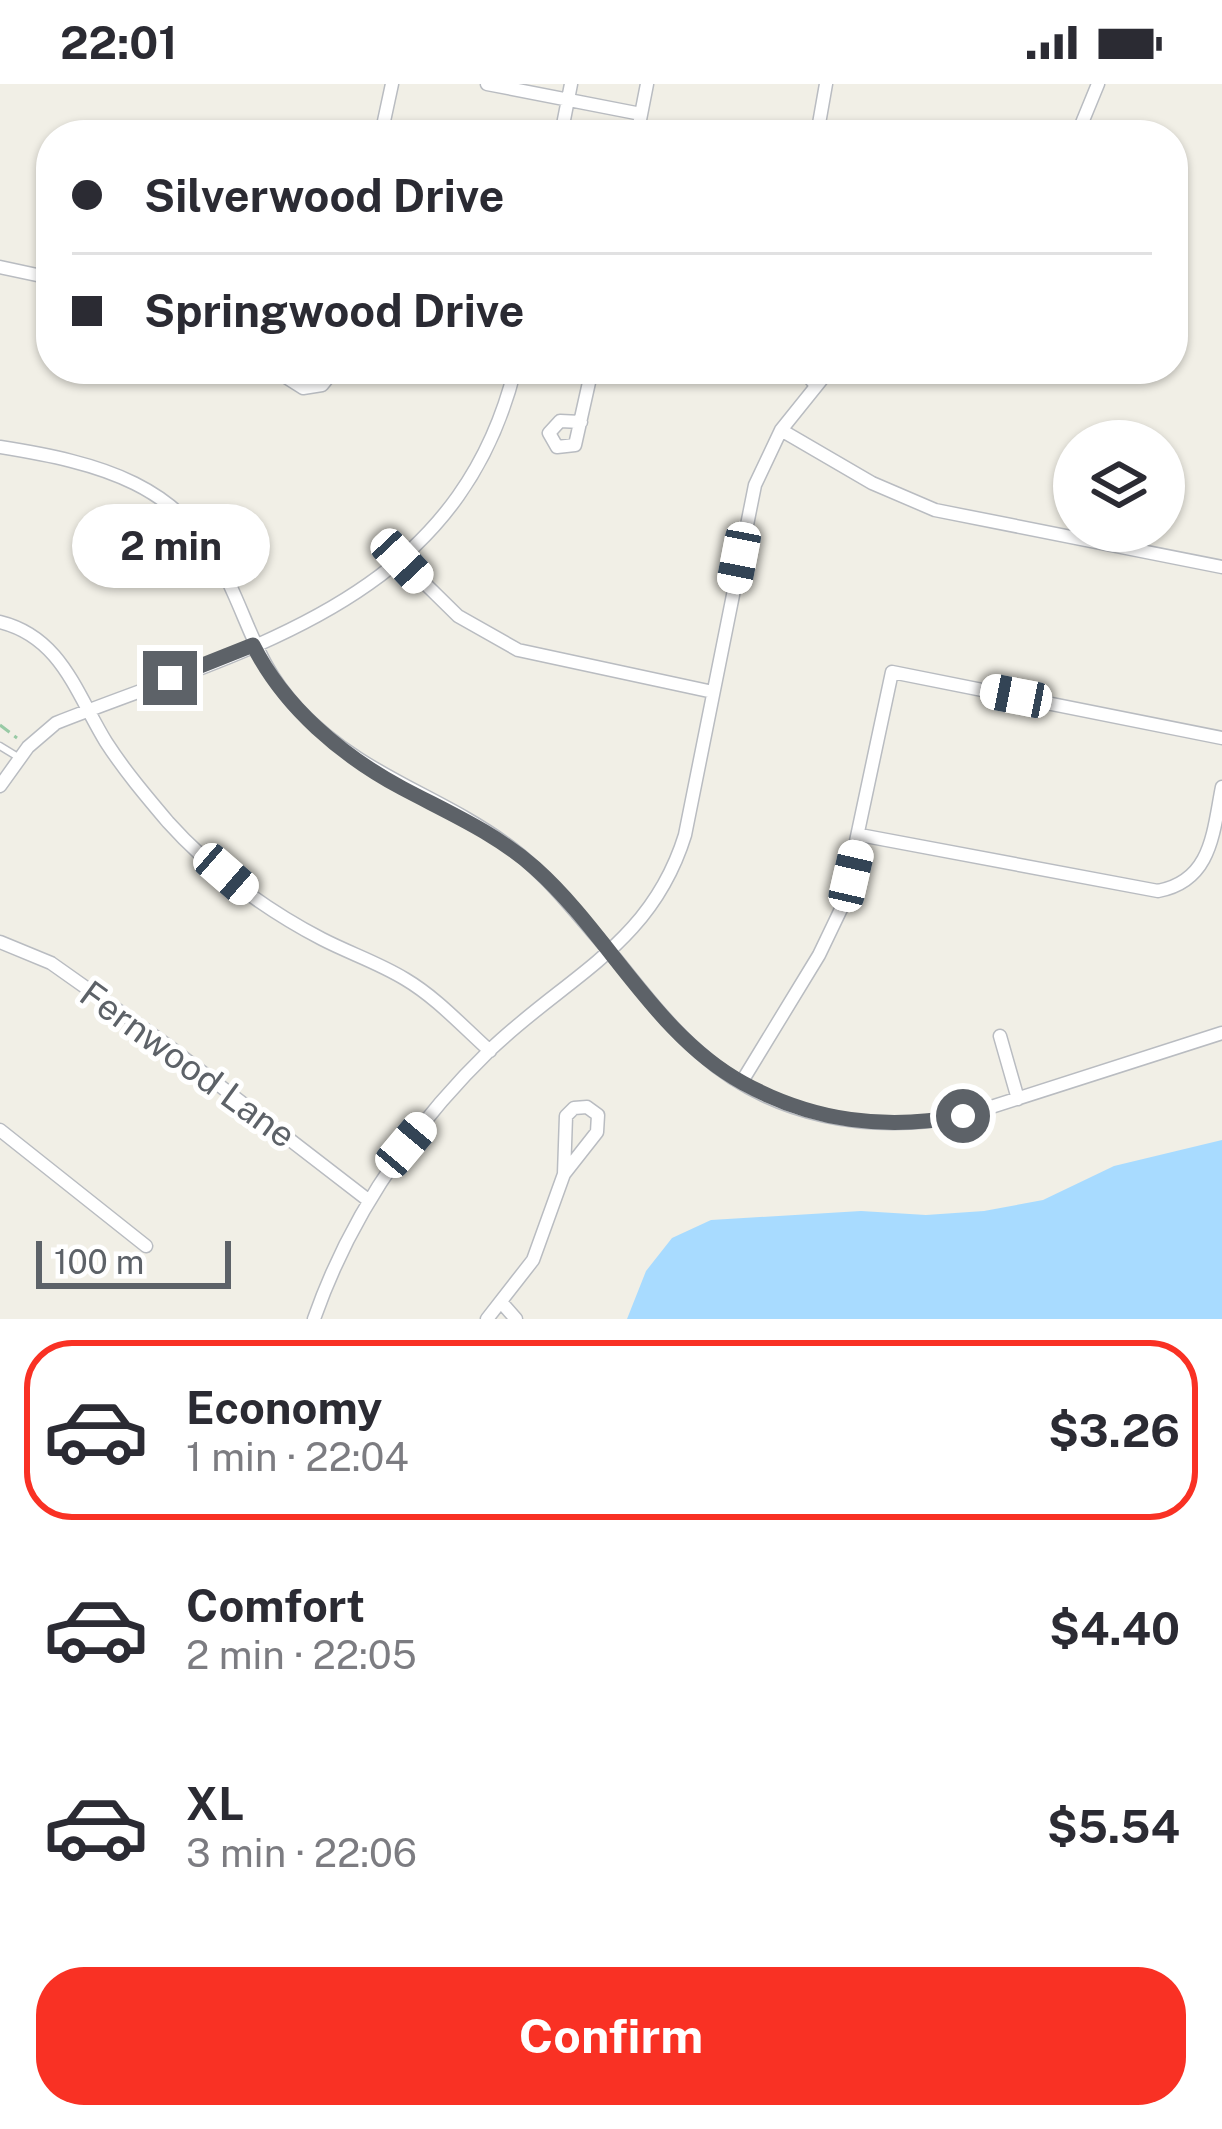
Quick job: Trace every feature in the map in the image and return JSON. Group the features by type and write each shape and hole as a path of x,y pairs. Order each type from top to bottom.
{"street":[{"path":"384,120 392,84"},
{"path":"487,84 641,114"},
{"path":"564,120 571,84"},
{"path":"640,120 647,84"},
{"path":"820,120 826,84"},
{"path":"1083,120 1098,84"},
{"path":"0,267 36,275"},
{"path":"292,384 313,388 323,384"},
{"path":"0,786 23,752 56,723 253,645 349,601 402,561 466,484 492,436 510,384"},
{"path":"581,422 589,384"},
{"path":"314,1319 368,1200 406,1145 490,1051 546,1000 611,952 654,904 679,856 747,514 781,430 815,384"},
{"path":"781,430 872,483 935,510 1222,567"},
{"path":"0,447 104,468 173,508 195,529 223,570 253,645 273,680 324,735 368,767 510,847 560,892 698,1052 741,1082 800,1109 855,1123 923,1124 1018,1100 1222,1033"},
{"path":"402,561 458,616 518,650 713,692"},
{"path":"0,622 47,645 119,760 155,807 247,892 299,926 406,979 490,1051"},
{"path":"741,1082 842,907 892,672 1222,737"},
{"path":"860,835 1158,891 1184,883 1203,865 1222,787"},
{"name":"Fernwood Lane","path":"0,942 27,951 70,977 183,1057 368,1200"},
{"path":"1000,1036 1018,1100"},
{"path":"487,1319 533,1260 565,1174 597,1132 598,1115 587,1107 574,1108 566,1116 565,1174"},
{"path":"0,1130 146,1246"},
{"path":"501,1303 516,1319"}],"lane":[{"path":"0,746 23,752"}],"path":[{"path":"0,725 23,752"}],"water":[{"path":"1222,1140 1222,1319 627,1319 646,1271 672,1238 711,1220 861,1211 926,1215 984,1211 1043,1200 1114,1166"}],"route":[{"path":"170,678 253,645 273,680 340,748 403,788 483,828 536,869 678,1032 741,1082 800,1109 855,1123 923,1124 963,1116"}]}
